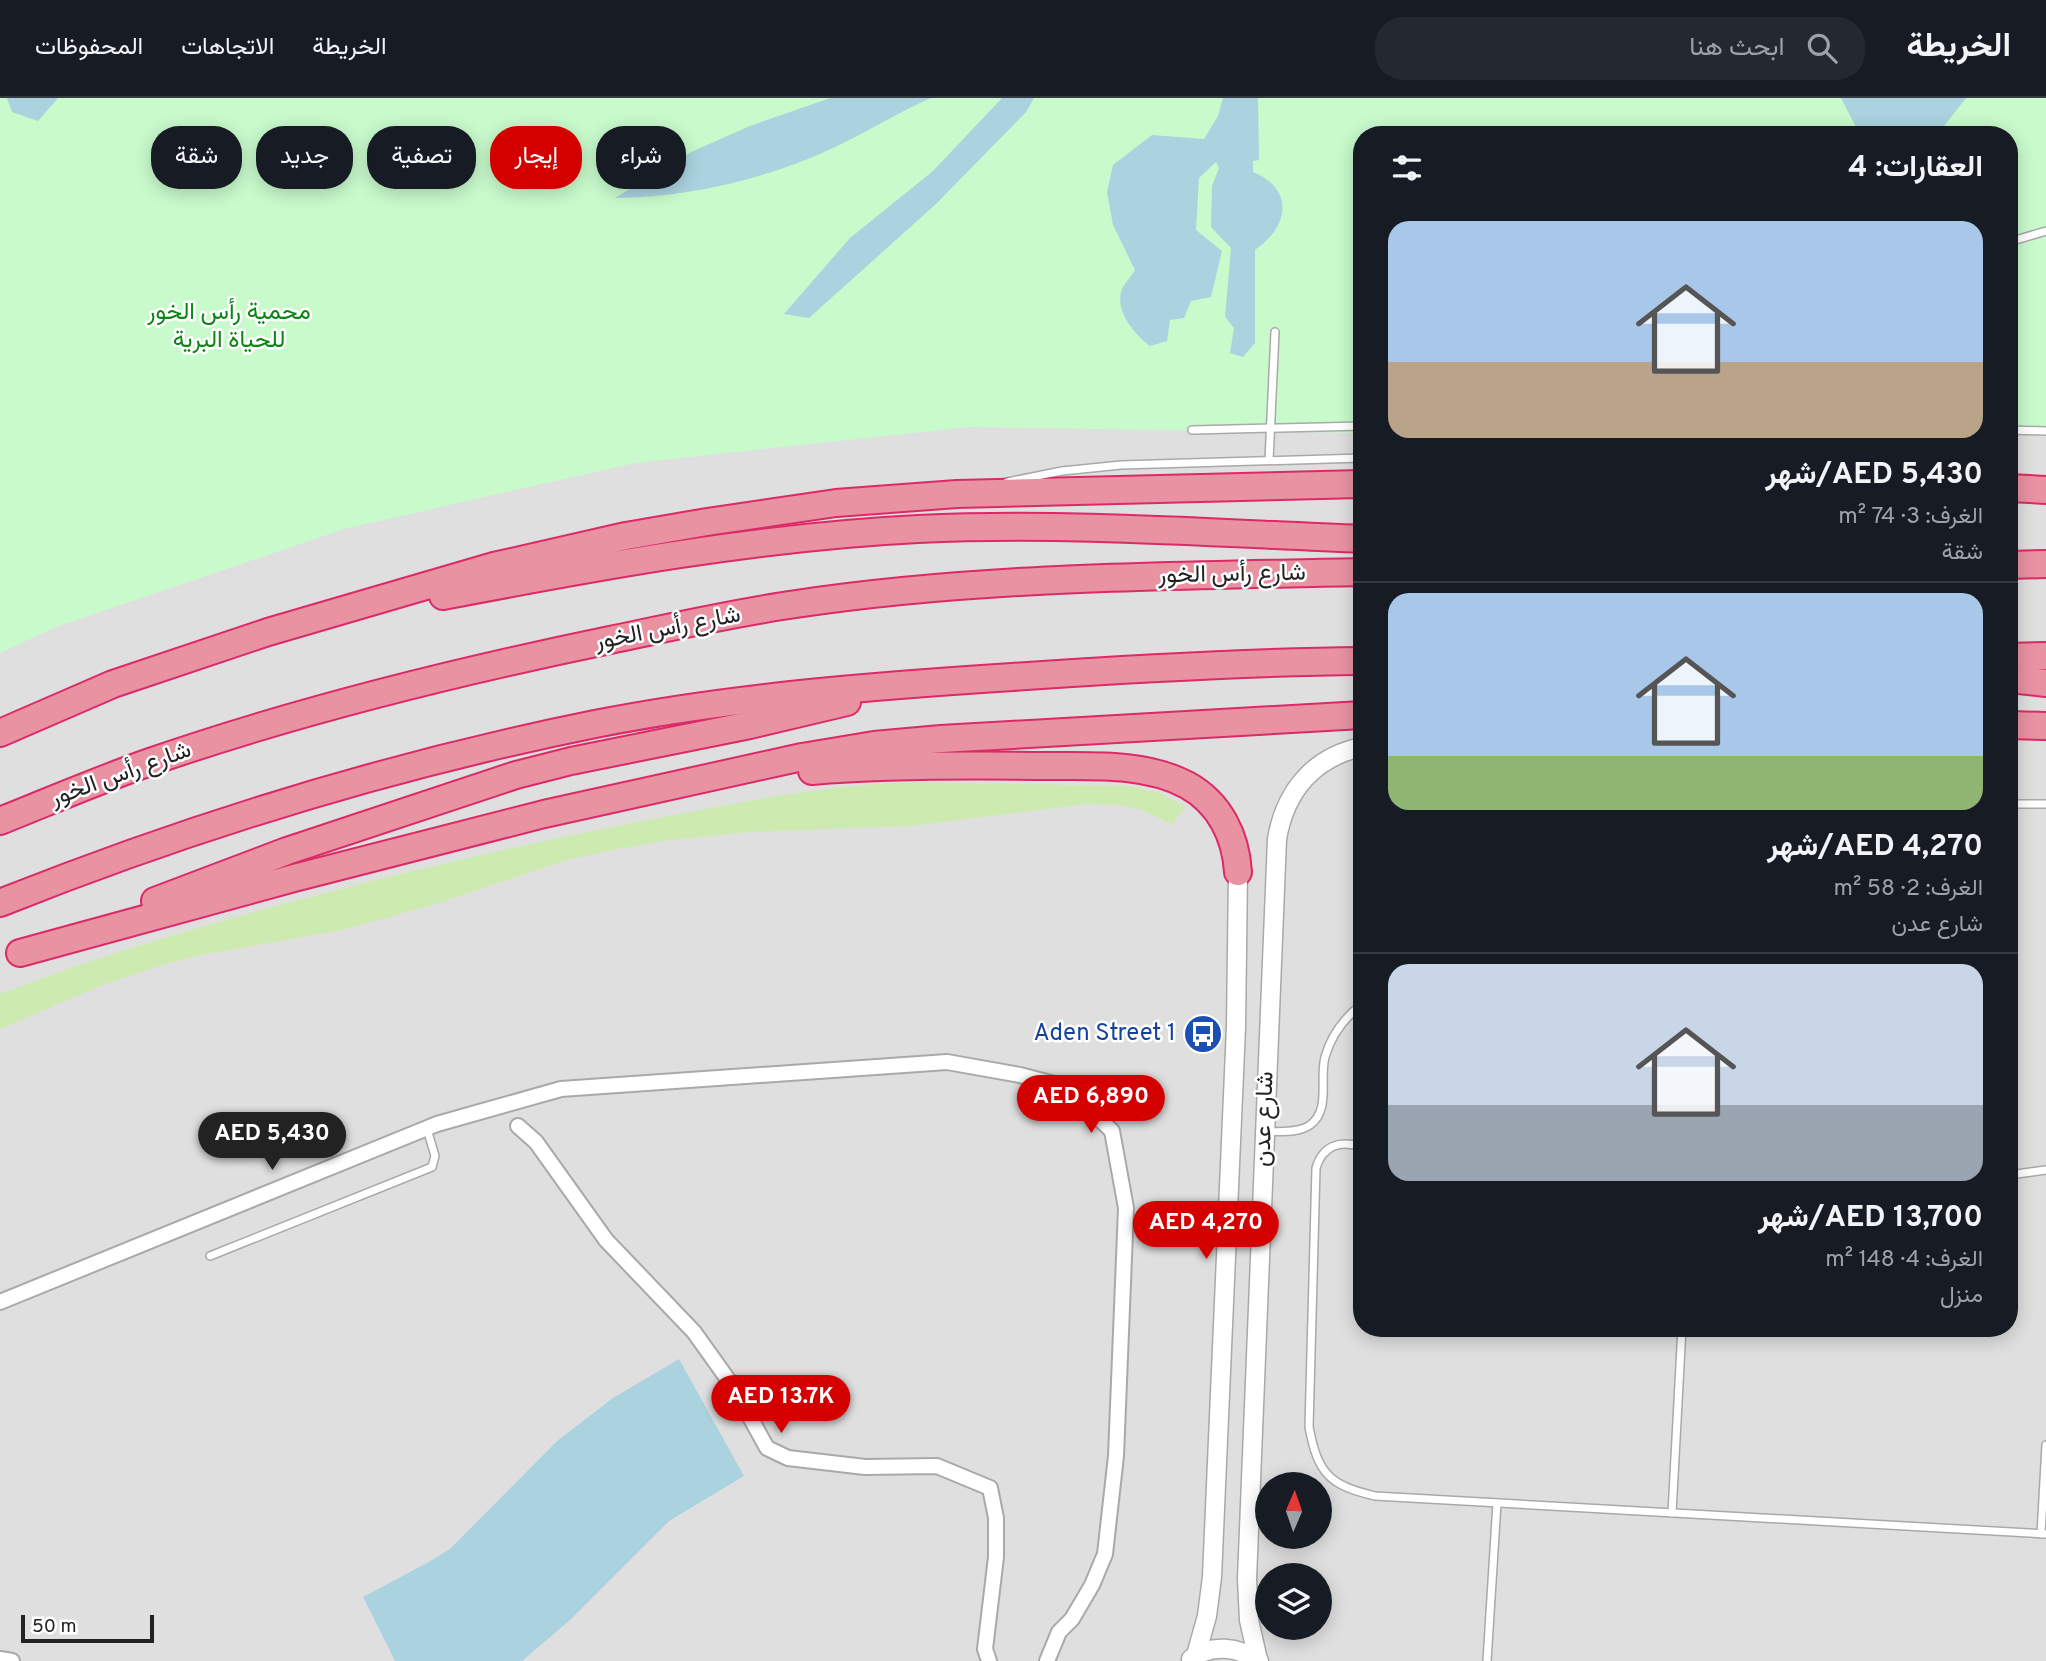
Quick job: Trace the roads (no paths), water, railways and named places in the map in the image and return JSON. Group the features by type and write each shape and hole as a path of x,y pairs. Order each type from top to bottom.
{"highway":[{"path":"0,733 113,684 268,632 494,566 626,536 836,503 957,494 1353,484"},
{"path":"2018,488 2046,490"},
{"path":"354,608 435,598 661,555 820,536 918,529 1092,528 1353,539"},
{"path":"2018,565 2046,564"},
{"name":"شارع رأس الخور","path":"0,821 151,762 324,709 476,670 717,618 809,602 976,586 1157,576 1353,572"},
{"path":"2018,657 2046,656"},
{"path":"0,903 189,832 297,798 501,745 598,724 809,693 897,684 1166,666 1353,661"},
{"path":"2018,681 2046,683"},
{"path":"10,957 235,870 516,775 817,710 897,684"},
{"path":"10,957 294,878 519,820 802,757 873,745 1013,734 1353,715"},
{"path":"2018,725 2046,726"},
{"path":"713,778 890,766 1079,767 1149,771 1188,785 1212,805 1233,840 1238,872"}],"street":[{"name":"شارع عدن","path":"1259,1660 1249,1620 1247,1579 1275,868 1280,819 1295,789 1317,766 1353,749"},
{"name":"شارع عدن","path":"1192,1658 1207,1616 1212,1577 1236,1027 1238,872"},
{"path":"0,1302 426,1128 561,1089 947,1062 1020,1075 1066,1087 1112,1131 1126,1208 1116,1456 1105,1554 1092,1585 1072,1619 1059,1632 1047,1661"},
{"path":"518,1126 536,1142 606,1240 694,1332 734,1388 767,1448 788,1458 865,1467 937,1466 990,1488 996,1518 996,1557 985,1649 989,1661"},
{"path":"1192,1658 1217,1648 1239,1650 1259,1660"},
{"path":"0,1659 12,1661"}],"lane":[{"path":"2018,239 2046,231"},
{"path":"1269,460 1275,332"},
{"path":"1192,430 1353,426"},
{"path":"2018,430 2046,431"},
{"path":"957,494 1028,477 1099,467 1353,458"},
{"path":"2018,804 2046,804"},
{"path":"1265,1132 1303,1129 1317,1118 1321,1111 1324,1060 1329,1046 1345,1020 1353,1012"},
{"path":"210,1256 432,1167 435,1156 426,1128"},
{"path":"1353,1145 1336,1144 1322,1153 1316,1167 1310,1427 1315,1455 1327,1474 1347,1489 1376,1496 2043,1534 2046,1445"},
{"path":"2018,1174 2046,1170"},
{"path":"1672,1513 1682,1337"},
{"path":"1487,1661 1497,1503"}],"water":[{"path":"7,98 58,98 38,121 12,112"},
{"path":"830,98 931,98 831,149 779,170 698,190 615,198 630,189 686,189 686,155 750,126"},
{"path":"1002,98 1034,98 1026,112 936,204 809,318 784,314 850,238 933,171"},
{"path":"1223,98 1258,98 1259,160 1253,161 1253,172 1267,179 1276,188 1282,209 1275,230 1255,250 1255,343 1243,357 1230,353 1234,328 1225,317 1231,248 1211,227 1212,186 1219,168 1216,162 1199,178 1196,230 1222,251 1211,297 1191,301 1184,318 1170,320 1167,341 1150,346 1132,328 1123,313 1120,297 1122,289 1135,270 1113,225 1107,192 1113,165 1152,135 1204,139 1218,116"},
{"path":"1841,98 1966,98 1944,126 1855,126"},
{"path":"679,1359 744,1476 669,1521 569,1621 522,1661 395,1661 363,1597 450,1549 557,1441 613,1398"}],"place":[{"name":"Aden Street 1","path":"1203,1034"}],"park label":[{"name":"محمية رأس الخور للحياة البرية","path":"229,327"}]}
